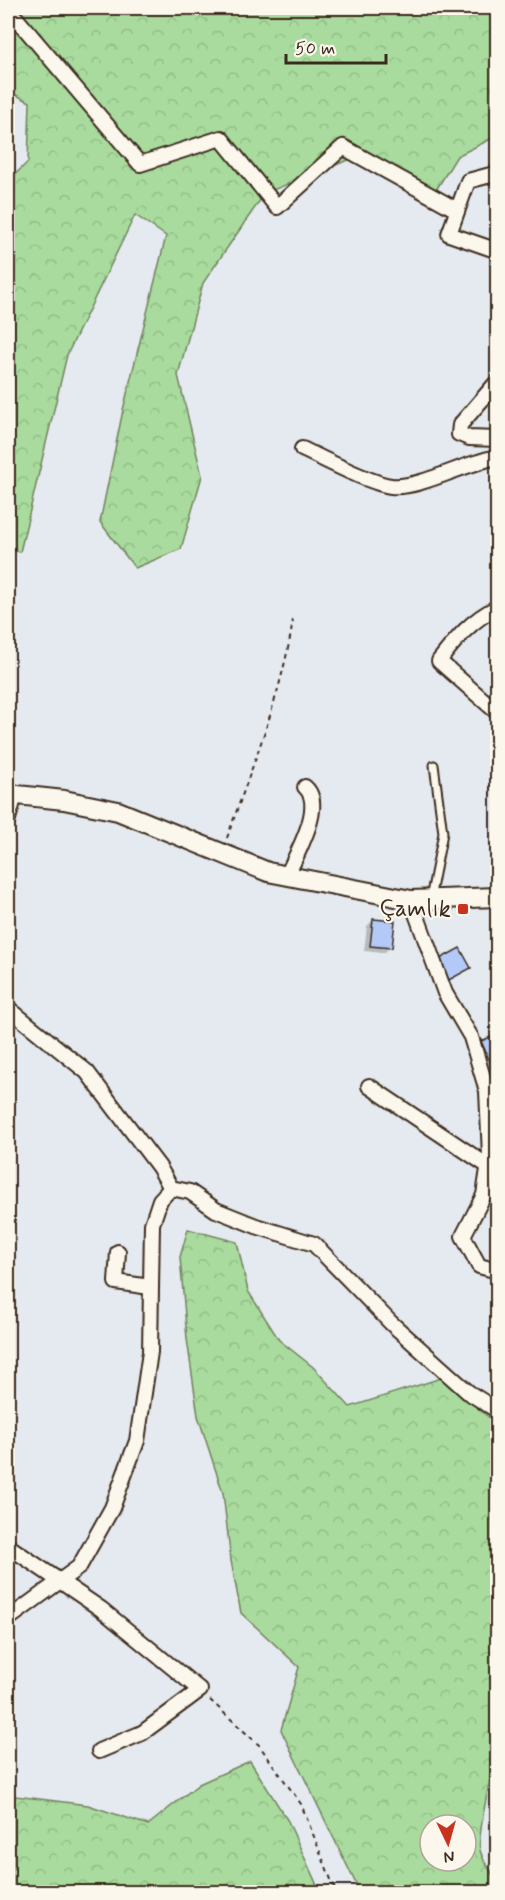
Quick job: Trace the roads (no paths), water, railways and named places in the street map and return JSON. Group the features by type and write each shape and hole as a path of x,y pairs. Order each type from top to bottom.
{"street":[{"path":"8,16 16,18 140,164 221,138 277,207 343,147 457,210"},
{"path":"498,173 468,181 449,234 498,250"},
{"path":"498,381 460,425 459,434 469,438 498,439"},
{"path":"302,449 392,486 430,479 479,460 498,457"},
{"path":"498,607 480,616 460,634 438,661 498,713"},
{"path":"287,876 313,812 314,800 311,792 305,787"},
{"path":"8,819 11,794 64,800 118,811 268,872 411,900 498,897"},
{"path":"411,900 445,993 471,1037 487,1091 488,1166 484,1195 463,1236 479,1266 498,1271"},
{"path":"8,1008 87,1072 159,1167 171,1188 189,1192 216,1210 256,1226 314,1244 398,1330 468,1392 498,1411"},
{"path":"369,1086 488,1166"},
{"path":"8,1619 61,1582 78,1567 112,1508 137,1441 150,1352 152,1224 160,1200 171,1188"},
{"path":"118,1252 116,1282 150,1287"},
{"path":"8,1546 101,1609 200,1690 142,1733 99,1751"}],"lane":[{"path":"430,899 443,832 434,765"}],"place":[{"name":"Çamlık","path":"463,909"}]}
